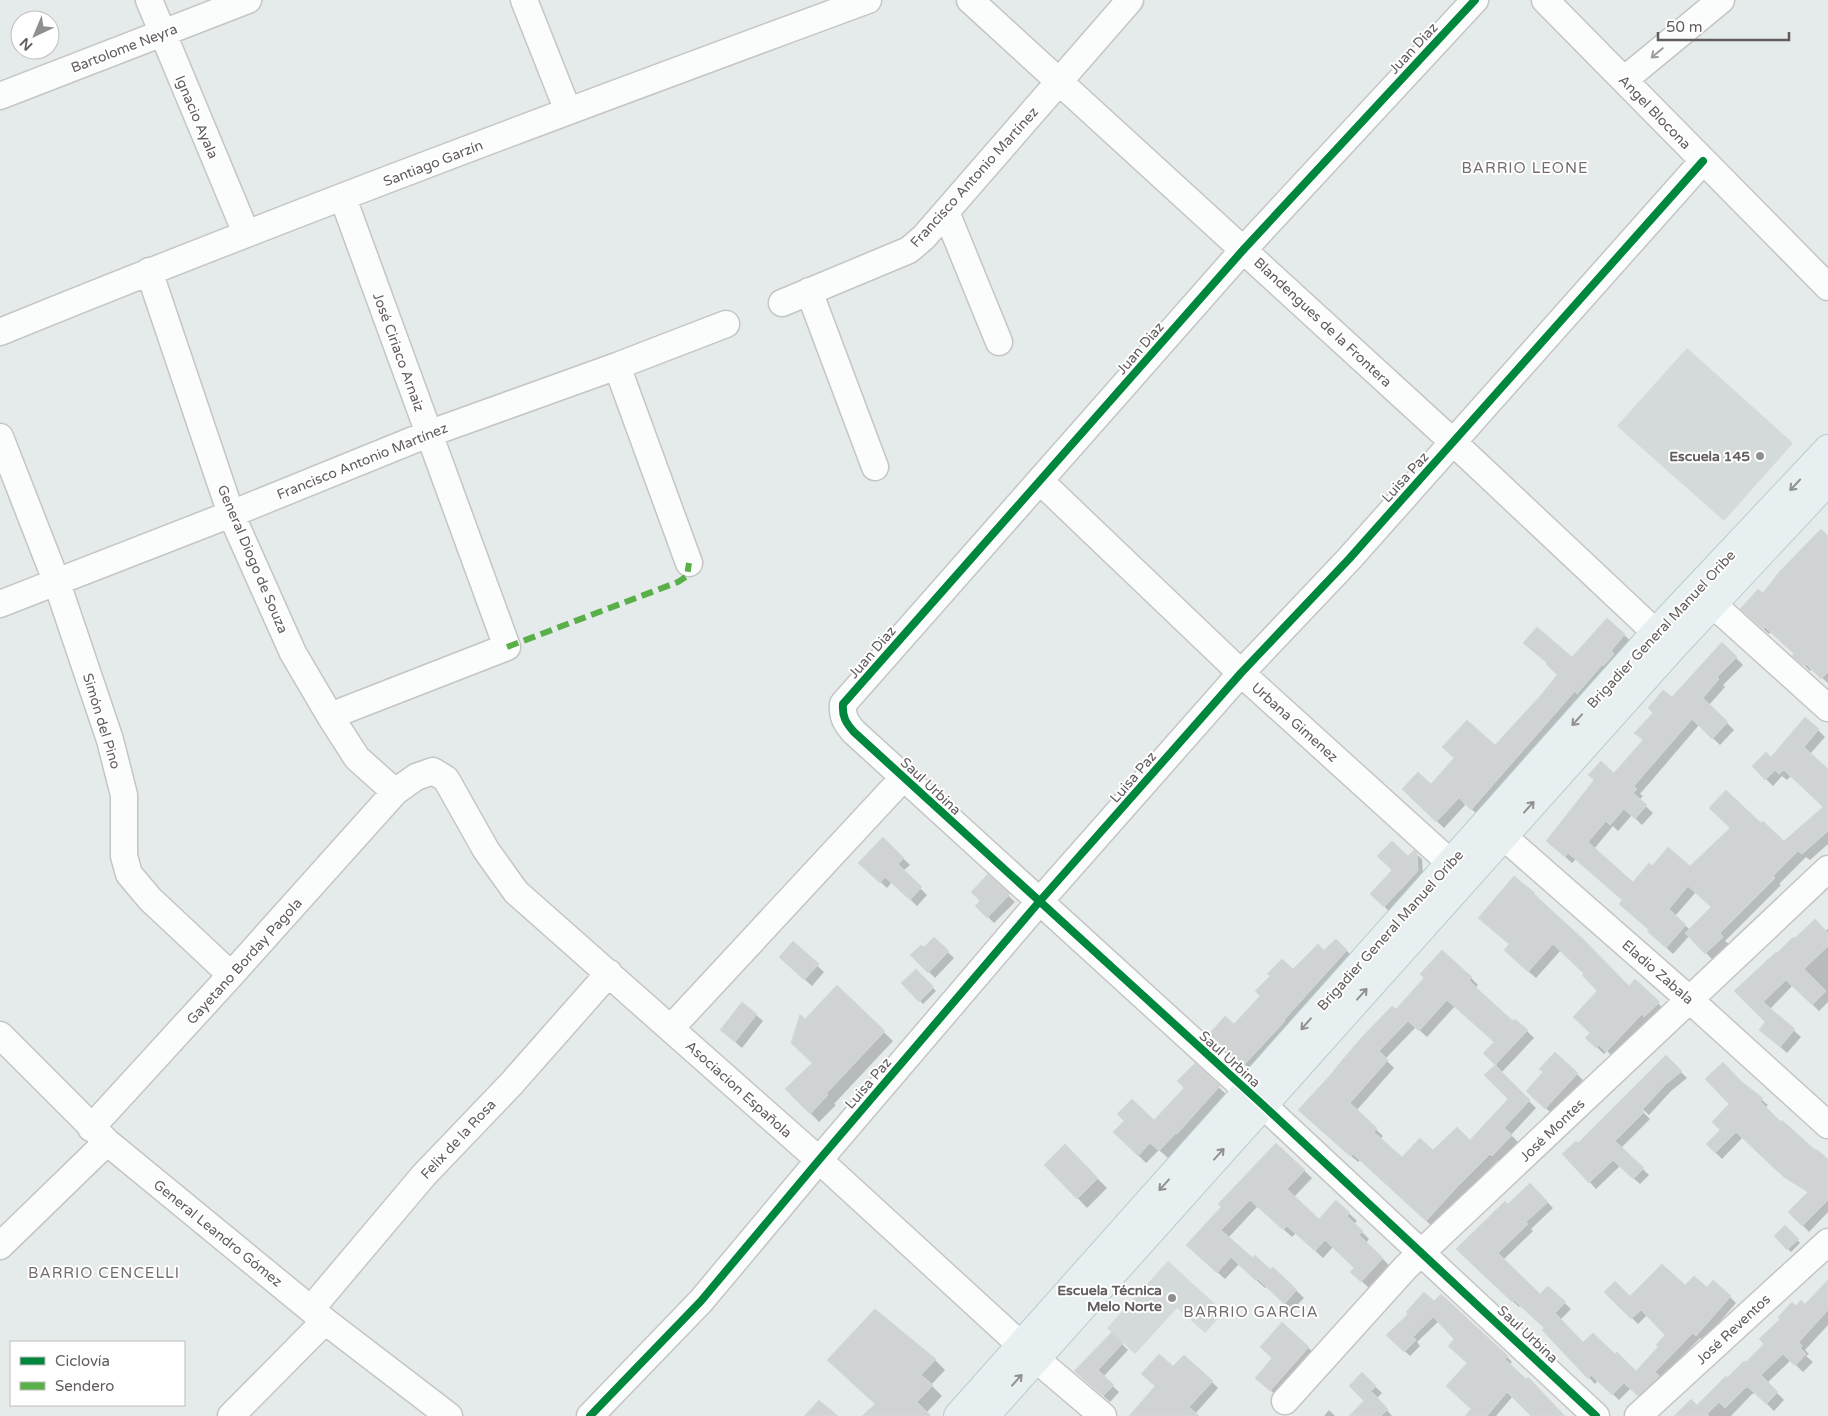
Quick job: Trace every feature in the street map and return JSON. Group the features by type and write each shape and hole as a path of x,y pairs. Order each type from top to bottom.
{"main road":[{"name":"Brigadier General Manuel Oribe","path":"958,1416 1029,1352 1494,829 1704,597 1828,449"},
{"name":"Brigadier General Manuel Oribe","path":"1704,597 1828,481"},
{"name":"Brigadier General Manuel Oribe","path":"985,1416 1029,1352"}],"street":[{"name":"Ignacio Ayala","path":"148,0 246,234"},
{"name":"Bartolome Neyra","path":"0,96 248,0"},
{"path":"524,0 568,111"},
{"name":"Santiago Garzín","path":"0,332 149,271 568,111 868,0"},
{"name":"Blandengues de la Frontera","path":"970,0 1244,249 1664,640"},
{"name":"Francisco Antonio Martínez","path":"782,303 909,250 924,238 1130,0"},
{"name":"Juan Diaz","path":"845,722 842,713 843,704 1244,249 1474,0"},
{"name":"Angel Blocona","path":"1545,0 1828,288"},
{"path":"1624,80 1721,0"},
{"name":"Luisa Paz","path":"590,1416 701,1301 1039,902 1241,673 1349,559 1703,161"},
{"name":"José Ciriaco Arnaiz","path":"330,716 506,646 343,198"},
{"path":"946,212 999,342"},
{"name":"General Diogo de Souza","path":"149,271 232,514 293,653 357,758 396,792"},
{"path":"809,292 875,467"},
{"name":"Francisco Antonio Martínez","path":"0,604 232,514 428,434 617,366 726,324"},
{"path":"617,366 689,563"},
{"name":"Simón del Pino","path":"0,437 57,583 113,749 124,795 124,856 129,874 150,899 231,976"},
{"name":"Urbana Gimenez","path":"1040,480 1241,673 1458,870"},
{"path":"1704,597 1828,708"},
{"name":"Saul Urbina","path":"845,722 1423,1253 1596,1416"},
{"name":"Asociacion Española","path":"396,792 416,777 433,771 446,779 486,850 516,892 819,1160 1029,1352 1102,1416"},
{"path":"671,1028 904,777"},
{"name":"Gayetano Borday Pagola","path":"0,1246 99,1135 231,976 396,792"},
{"name":"Eladio Zabala","path":"1494,829 1690,1000 1828,1125"},
{"name":"José Montes","path":"1285,1401 1406,1267 1828,869"},
{"name":"Felix de la Rosa","path":"231,1416 318,1314 424,1175 512,1083 609,973"},
{"name":"General Leandro Gómez","path":"0,1035 99,1135 318,1314 449,1416"},
{"name":"José Reventos","path":"1638,1416 1828,1242"}],"shaded area":[{"path":"1687,348 1793,443 1724,521 1617,426"},
{"name":"Escuela Técnica Melo Norte","path":"1168,1261 1224,1312 1205,1333 1177,1308 1135,1354 1107,1328"}],"building":[{"path":"1821,529 1828,536 1828,672 1821,679 1806,664 1804,666 1792,656 1794,654 1765,627 1763,629 1740,609 1758,589 1763,593 1780,571"},
{"path":"1607,618 1625,634 1611,651 1614,654 1577,694 1575,691 1471,810 1459,798 1436,822 1402,789 1418,772 1431,784 1454,758 1442,747 1467,720 1495,745 1541,695 1557,675 1547,663 1523,643 1537,627 1572,657"},
{"path":"1722,642 1737,657 1717,677 1719,679 1703,698 1728,722 1712,739 1692,719 1634,786 1637,789 1633,793 1647,805 1635,819 1624,809 1610,825 1606,821 1588,842 1633,882 1649,863 1652,866 1668,847 1690,866 1730,828 1709,808 1726,790 1761,823 1763,821 1784,841 1823,807 1784,770 1779,774 1775,770 1765,780 1752,766 1766,752 1771,757 1805,717 1819,729 1804,747 1828,769 1828,831 1802,854 1798,851 1773,876 1775,878 1720,933 1723,937 1705,954 1685,933 1711,907 1688,886 1669,909 1686,925 1666,948 1647,931 1649,930 1619,904 1622,900 1568,853 1565,857 1546,841 1594,780 1588,775 1601,761 1614,773 1643,740 1634,733 1653,713 1648,708 1663,690 1672,697"},
{"path":"883,837 904,858 898,864 922,887 910,900 885,877 880,883 858,863"},
{"path":"1392,841 1408,856 1414,850 1417,853 1418,871 1384,907 1370,894 1392,870 1377,856"},
{"path":"988,874 1010,894 987,918 975,906 980,901 971,892"},
{"path":"1514,876 1535,893 1629,986 1635,979 1660,1002 1644,1017 1642,1014 1606,1052 1599,1045 1596,1048 1585,1038 1590,1033 1573,1017 1597,991 1582,975 1584,974 1553,944 1528,972 1504,950 1509,944 1478,918"},
{"path":"1815,919 1828,933 1828,946 1804,969 1826,991 1812,1005 1786,980 1763,1002 1795,1029 1780,1047 1759,1030 1765,1022 1734,991"},
{"path":"934,937 949,951 928,973 910,955 921,945 924,947"},
{"path":"1336,939 1347,950 1244,1065 1209,1034 1225,1016 1234,1024 1260,996 1255,991 1270,976 1267,974 1282,959 1293,969 1318,944 1324,950"},
{"path":"793,941 819,964 804,980 779,957"},
{"path":"1442,950 1472,977 1469,980 1480,991 1513,1021 1515,1019 1528,1030 1495,1065 1530,1100 1504,1128 1512,1135 1492,1156 1490,1154 1458,1186 1426,1221 1353,1154 1350,1156 1298,1110 1362,1037 1392,1006 1396,1009 1424,978 1420,974","holes":["1447,1000 1494,1042 1483,1053 1495,1065 1484,1075 1508,1099 1470,1140 1457,1127 1433,1150 1420,1138 1402,1157 1374,1132 1377,1128 1350,1103 1388,1060 1379,1051 1408,1021 1419,1031"]},
{"path":"916,969 934,987 919,1002 901,983"},
{"path":"837,985 885,1031 826,1094 828,1095 810,1114 785,1089 812,1063 791,1043 800,1014 805,1019"},
{"path":"742,1002 757,1014 735,1042 720,1030"},
{"path":"1555,1052 1578,1073 1545,1109 1526,1091 1543,1072 1539,1069"},
{"path":"1666,1055 1682,1071 1665,1085 1642,1110 1644,1112 1615,1141 1644,1168 1633,1179 1613,1160 1589,1183 1562,1154 1576,1141 1578,1143"},
{"path":"1723,1062 1742,1082 1763,1098 1760,1101 1781,1122 1782,1120 1815,1150 1828,1159 1828,1200 1802,1226 1788,1212 1808,1192 1777,1171 1736,1132 1715,1153 1706,1144 1720,1130 1712,1122 1729,1104 1705,1079"},
{"path":"1195,1063 1220,1086 1159,1151 1150,1143 1138,1156 1113,1132 1124,1121 1117,1114 1132,1099 1154,1120 1184,1088 1177,1081"},
{"path":"1276,1143 1305,1170 1287,1189 1319,1219 1336,1200 1350,1213 1347,1216 1363,1231 1359,1235 1383,1258 1361,1282 1350,1272 1354,1268 1325,1240 1315,1251 1287,1226 1283,1230 1250,1200 1221,1230 1253,1258 1255,1255 1270,1269 1273,1267 1297,1290 1284,1304 1231,1257 1217,1273 1186,1245 1221,1207 1218,1204"},
{"path":"1065,1144 1098,1178 1077,1199 1044,1165"},
{"path":"1530,1183 1548,1202 1526,1222 1528,1224 1498,1253 1540,1294 1548,1286 1566,1302 1555,1313 1583,1342 1593,1333 1615,1354 1617,1352 1636,1371 1658,1347 1656,1345 1665,1335 1641,1310 1631,1319 1604,1292 1615,1281 1630,1296 1662,1264 1685,1285 1694,1276 1707,1287 1713,1280 1731,1296 1696,1336 1693,1333 1655,1372 1659,1376 1638,1396 1624,1383 1612,1395 1591,1375 1588,1379 1542,1330 1544,1328 1514,1300 1512,1302 1456,1249 1505,1201 1508,1204"},
{"path":"1785,1225 1799,1239 1787,1250 1774,1236"},
{"path":"1828,1280 1828,1310 1799,1342 1802,1346 1800,1348 1806,1354 1795,1366 1783,1354 1761,1375 1778,1392 1766,1404 1748,1387 1725,1408 1719,1402 1707,1414 1709,1416 1674,1416 1691,1399 1697,1405 1726,1376 1727,1378 1744,1361 1746,1362 1764,1344 1759,1339 1780,1319 1778,1317 1792,1302 1796,1306 1801,1300 1805,1304"},
{"path":"1424,1292 1434,1301 1441,1294 1508,1356 1505,1359 1526,1379 1528,1377 1565,1416 1531,1416 1507,1392 1487,1416 1465,1416 1471,1409 1446,1386 1467,1363 1448,1346 1454,1339 1433,1317 1413,1337 1416,1340 1404,1352 1386,1335 1408,1314 1406,1312"},
{"path":"875,1309 936,1359 921,1375 933,1385 917,1402 931,1416 862,1416 875,1404 827,1360"},
{"path":"1282,1322 1309,1347 1270,1391 1255,1378 1272,1358 1260,1347"},
{"path":"1112,1332 1123,1343 1098,1370 1114,1385 1103,1396 1074,1371"},
{"path":"1159,1354 1173,1366 1184,1355 1213,1381 1189,1407 1199,1416 1129,1416 1155,1386 1141,1374"},
{"path":"1362,1372 1376,1386 1363,1400 1349,1386"},
{"path":"1372,1392 1388,1409 1381,1416 1349,1416"},
{"path":"819,1400 838,1416 804,1416"}],"marked path":[{"path":"507,647 678,582 687,576 689,563"}],"cycle path":[{"path":"1475,0 1244,249 843,704 843,713 847,723 854,732 1263,1105 1596,1416"},
{"path":"590,1416 701,1301 1039,902 1241,673 1349,559 1703,161"}],"place":[{"name":"Escuela 145","path":"1760,456"},
{"name":"Escuela Técnica Melo Norte","path":"1172,1298"}],"district":[{"name":"BARRIO LEONE","path":"1525,168"},
{"name":"BARRIO CENCELLI","path":"104,1273"},
{"name":"BARRIO GARCIA","path":"1251,1312"}]}
